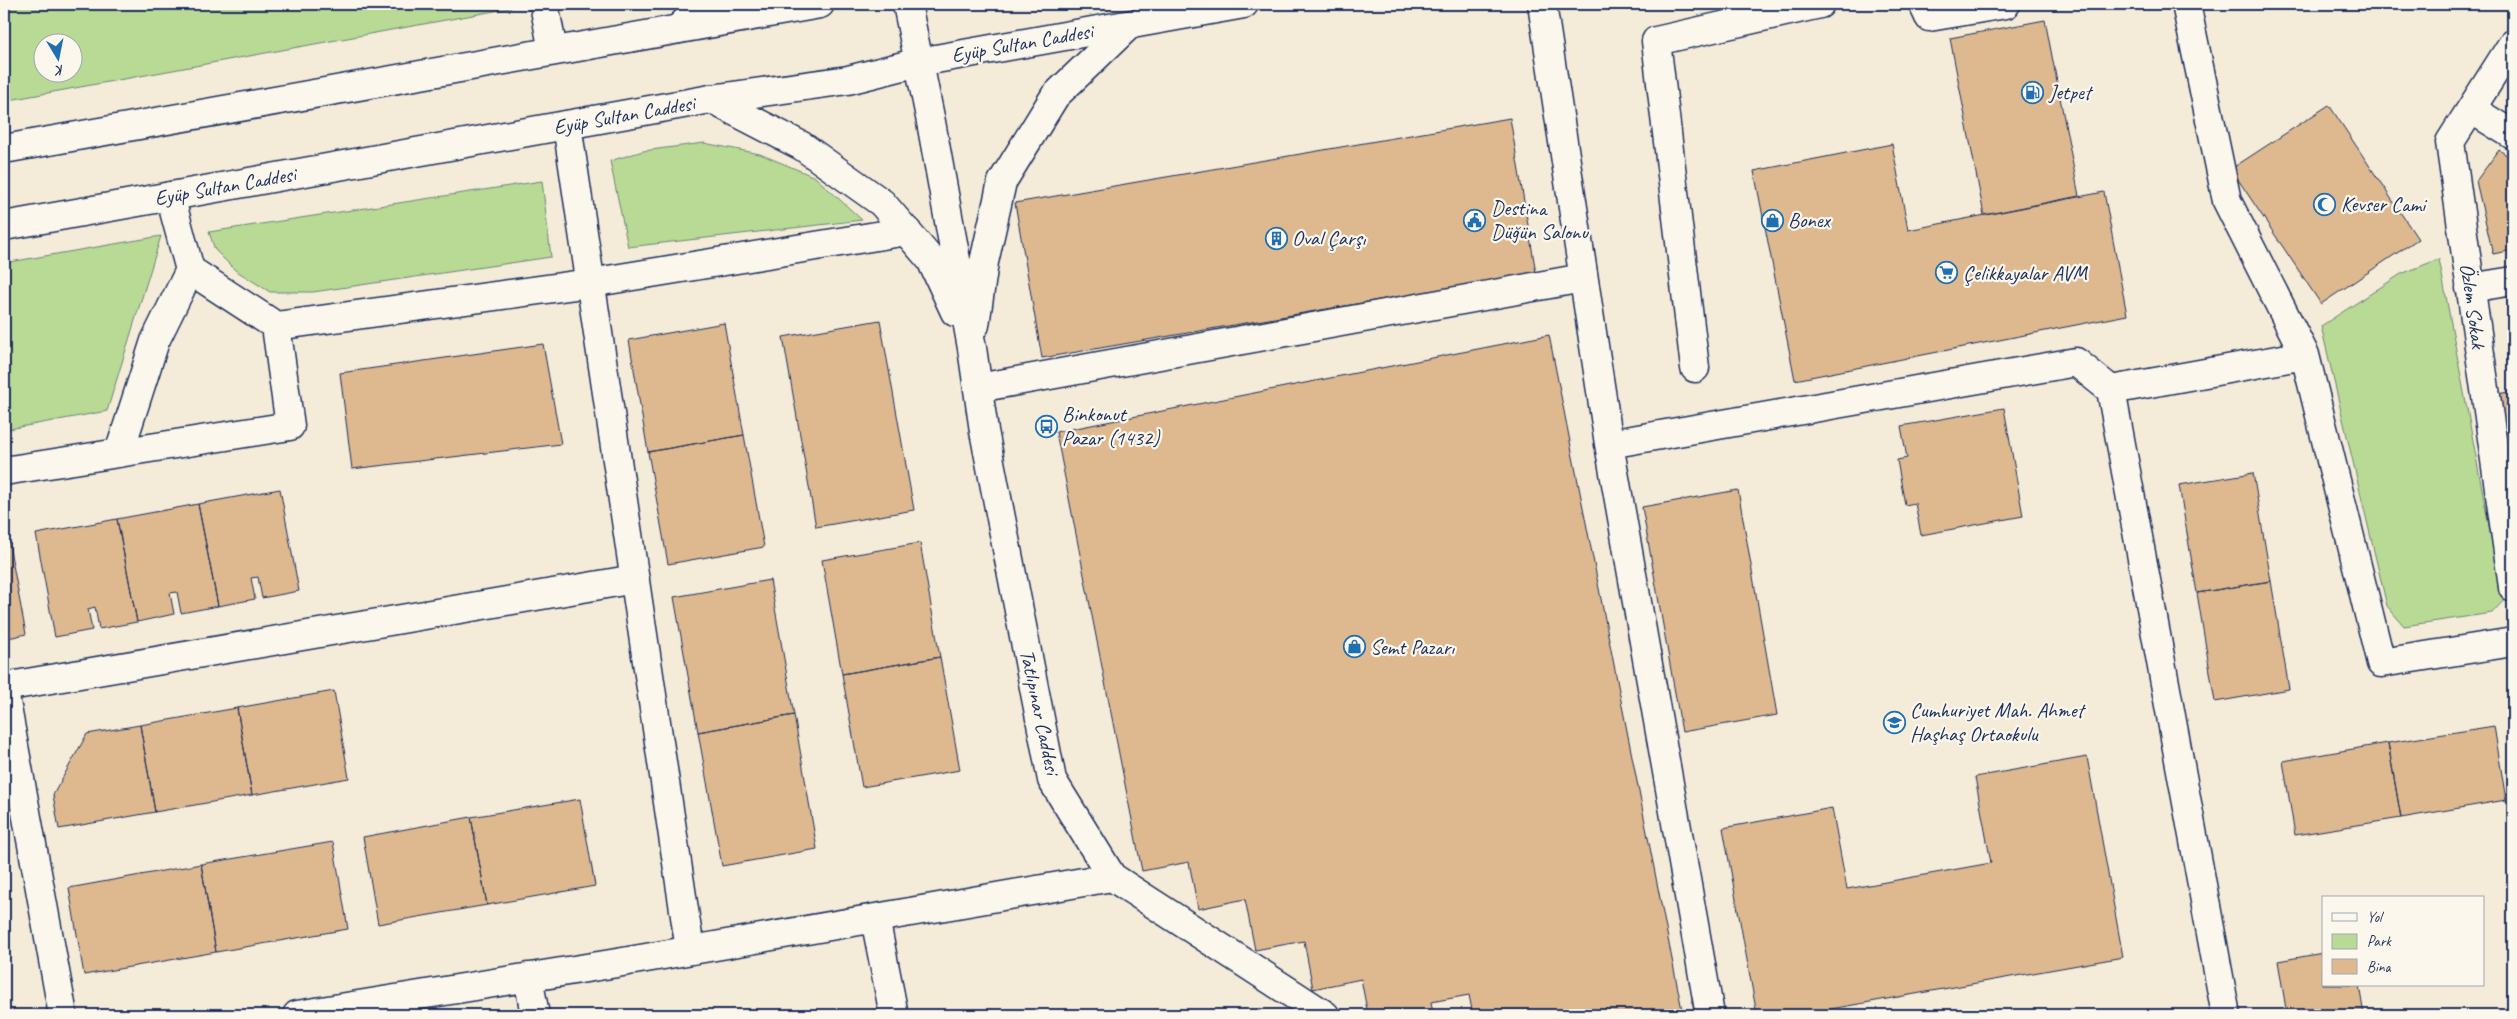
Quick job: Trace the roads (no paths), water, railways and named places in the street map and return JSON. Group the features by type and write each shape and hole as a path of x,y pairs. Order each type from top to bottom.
{"street":[{"path":"544,4 553,51"},
{"path":"678,29 704,4"},
{"path":"4,149 820,4"},
{"path":"907,4 972,348"},
{"name":"Eyüp Sultan Caddesi","path":"4,226 711,99 848,80 918,62 1244,4"},
{"path":"1542,4 1609,444 1710,1015"},
{"path":"1695,368 1656,41 1820,4"},
{"path":"1923,4 1929,17 2006,4"},
{"path":"2186,4 2227,201 2305,355 2381,663 2513,642"},
{"path":"972,348 984,262 1002,182 1055,96 1129,25"},
{"name":"Özlem Sokak","path":"2513,43 2450,142 2513,587"},
{"path":"711,99 802,146 882,203 931,260 972,348"},
{"path":"2471,109 2513,134"},
{"path":"567,125 690,950"},
{"path":"119,453 155,341 190,270 170,196"},
{"path":"190,270 276,326 590,283 907,231"},
{"path":"978,388 1583,278"},
{"path":"2470,288 2513,281"},
{"path":"4,471 290,426 276,326"},
{"name":"Tatlıpınar Caddesi","path":"972,348 984,431 1052,780 1112,877 1325,1015"},
{"path":"2111,390 2305,355"},
{"path":"1609,444 2076,362 2111,390 2226,1015"},
{"path":"4,687 635,579"},
{"path":"4,691 63,1015"},
{"path":"297,1015 690,950 1112,877"},
{"path":"875,918 894,1015"},
{"path":"528,977 534,1015"}],"place":[{"name":"Jetpet","path":"2033,92"},
{"name":"Kevser Cami","path":"2325,204"},
{"name":"Destina Düğün Salonu","path":"1475,220"},
{"name":"Bonex","path":"1772,220"},
{"name":"Oval Çarşı","path":"1276,238"},
{"name":"Çelikkayalar AVM","path":"1947,273"},
{"name":"Binkonut Pazar (1432)","path":"1046,426"},
{"name":"Semt Pazarı","path":"1354,647"},
{"name":"Cumhuriyet Mah. Ahmet Haşhaş Ortaokulu","path":"1894,722"}]}
